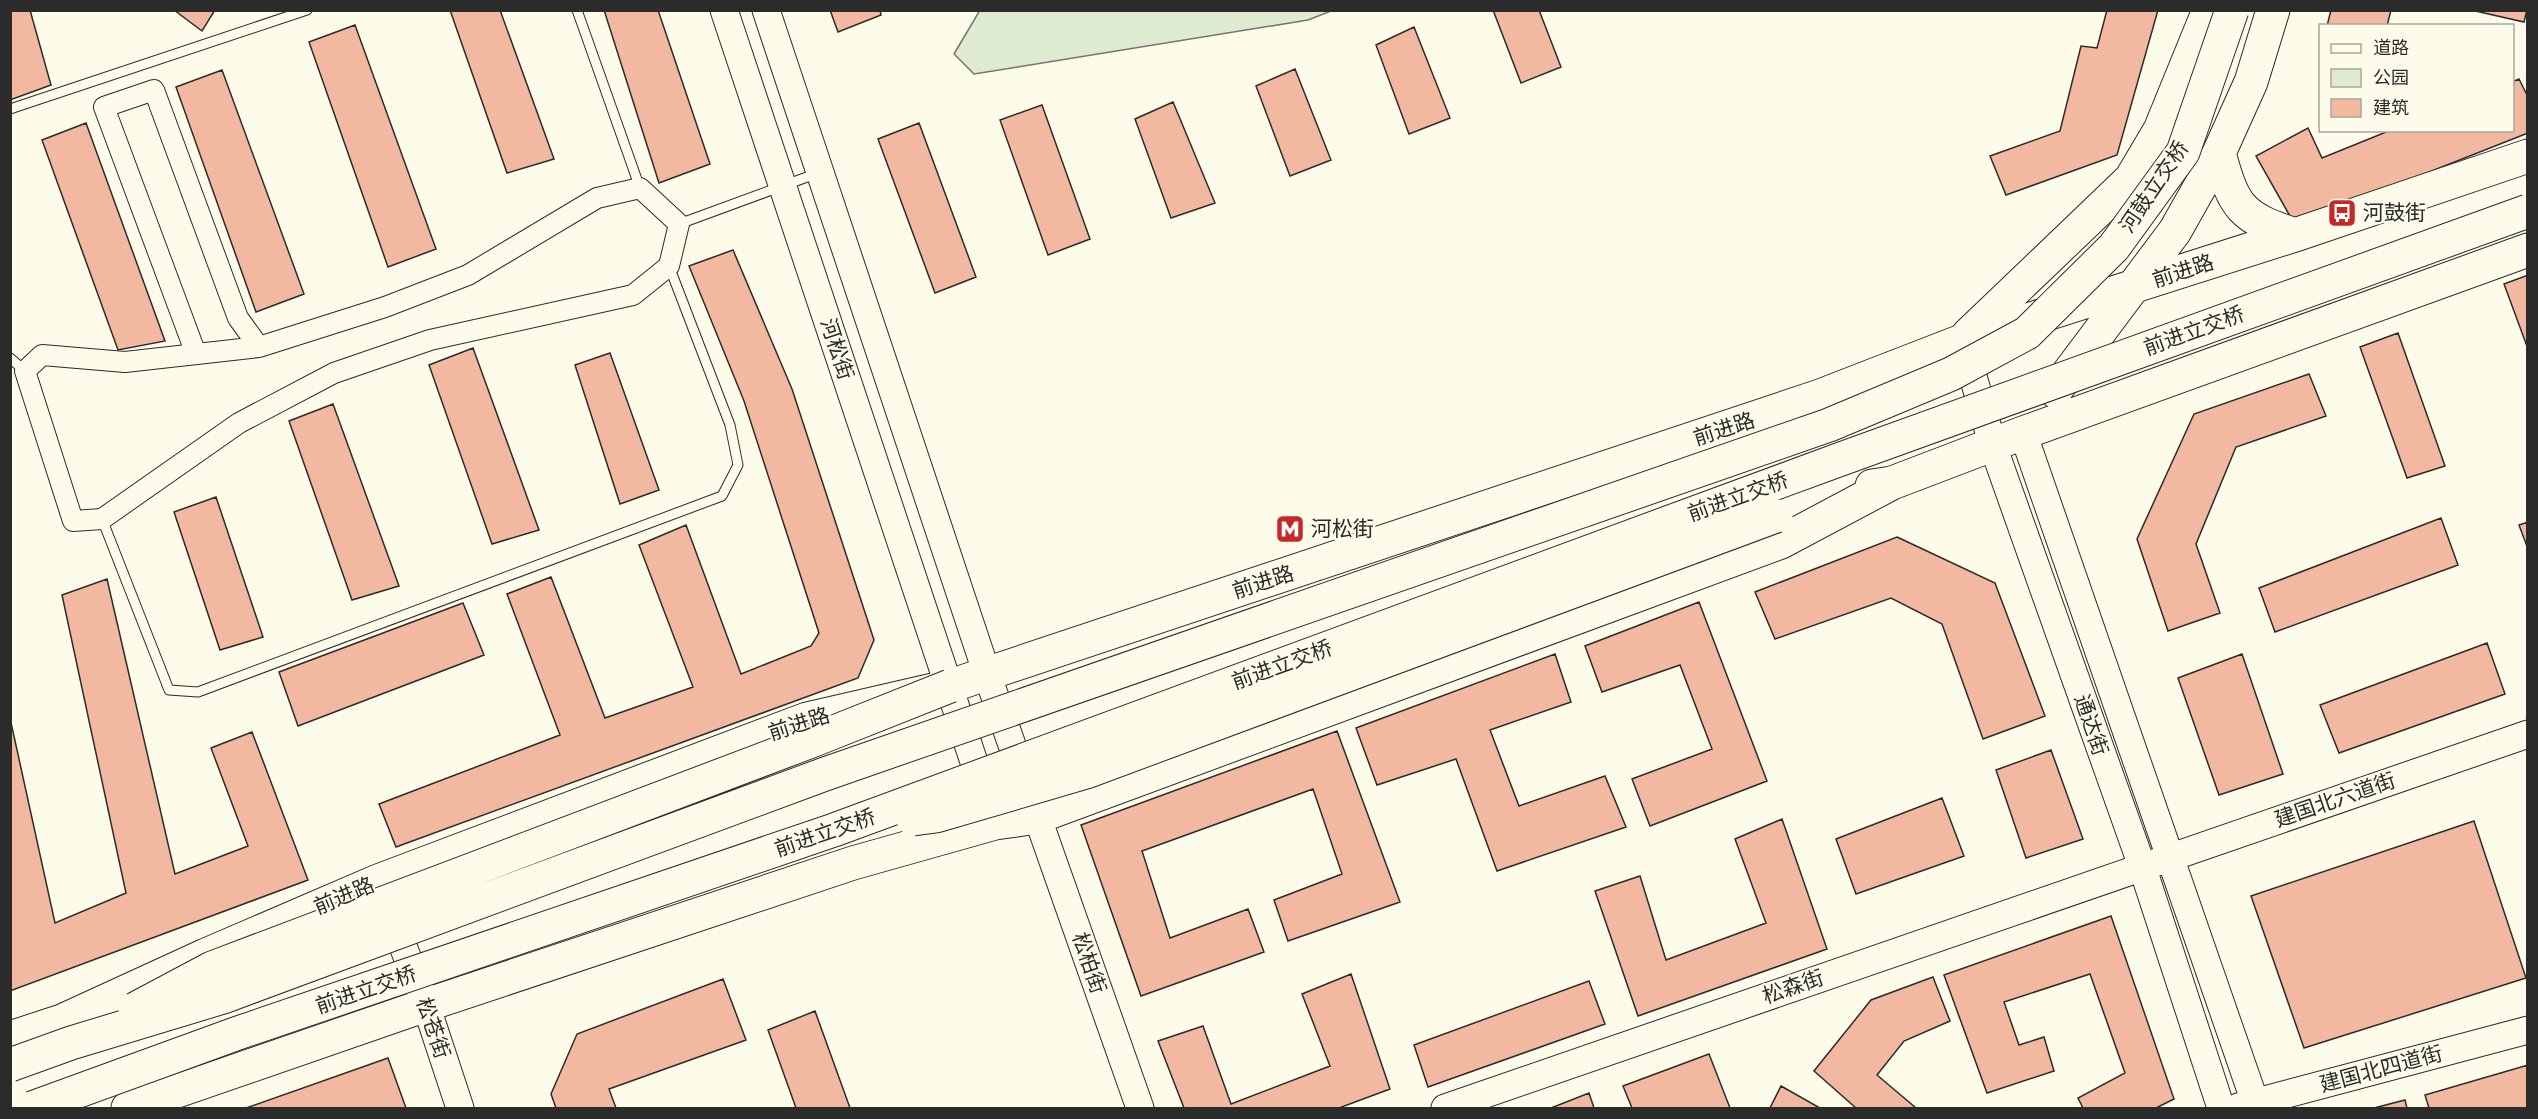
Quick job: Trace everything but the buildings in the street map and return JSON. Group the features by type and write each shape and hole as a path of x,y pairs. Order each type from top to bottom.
{"highway":[{"path":"1962,341 2131,179 2160,130 2209,10"},
{"name":"河鼓立交桥","path":"2027,333 2114,247 2183,152 2232,10"},
{"path":"2023,433 2175,231 2219,153 2251,82 2273,10"},
{"path":"2219,153 2228,183 2245,213 2261,224 2295,236"},
{"name":"前进路","path":"10,1038 62,1021 206,955 378,881 807,719 950,686 987,674 1820,396 1962,341 2295,236 2528,156"},
{"name":"前进立交桥","path":"32,1108 238,1033 834,830 1830,463 2528,211"},
{"path":"129,1108 426,1005 853,863 995,824 1037,817 1781,542 1892,483 2023,433 2528,250"},
{"name":"前进立交桥","path":"10,1065 71,1043 223,997 825,774 1829,425 1951,374 2027,333"},
{"path":"834,830 936,816 1086,772 1851,488 1892,483"},
{"path":"71,1043 212,968 792,749 950,686"}],"main road":[{"name":"河松街","path":"724,10 995,824"},
{"name":"河松街","path":"766,10 987,674 1037,817"},
{"name":"通达街","path":"1962,341 1993,446 2142,866 2221,1108"},
{"name":"通达街","path":"2023,433 2169,857 2248,1107"},
{"name":"建国北六道街","path":"2142,866 2528,734"},
{"name":"松柏街","path":"1037,817 1140,1108"},
{"name":"松森街","path":"1445,1108 2142,866"},
{"name":"松苍街","path":"378,881 426,1005 460,1108"},
{"name":"建国北四道街","path":"2248,1107 2528,1030"}],"street":[{"path":"196,354 104,107 153,90 238,318 259,348"},
{"path":"639,188 679,225 669,266 633,295 430,340 334,373 239,423 102,519 73,521 18,365 42,355 125,362 259,348 385,307 468,275 597,198 639,188"}],"lane":[{"path":"10,108 307,10"},
{"path":"578,10 639,188"},
{"path":"679,225 820,172"},
{"path":"102,519 169,690 198,692 722,496 738,465 730,424 669,266"}],"green space":[{"path":"980,10 1331,11 1308,20 974,74 954,54"}],"place":[{"name":"河鼓街","path":"2342,213"},
{"name":"河松街","path":"1290,529"}]}
